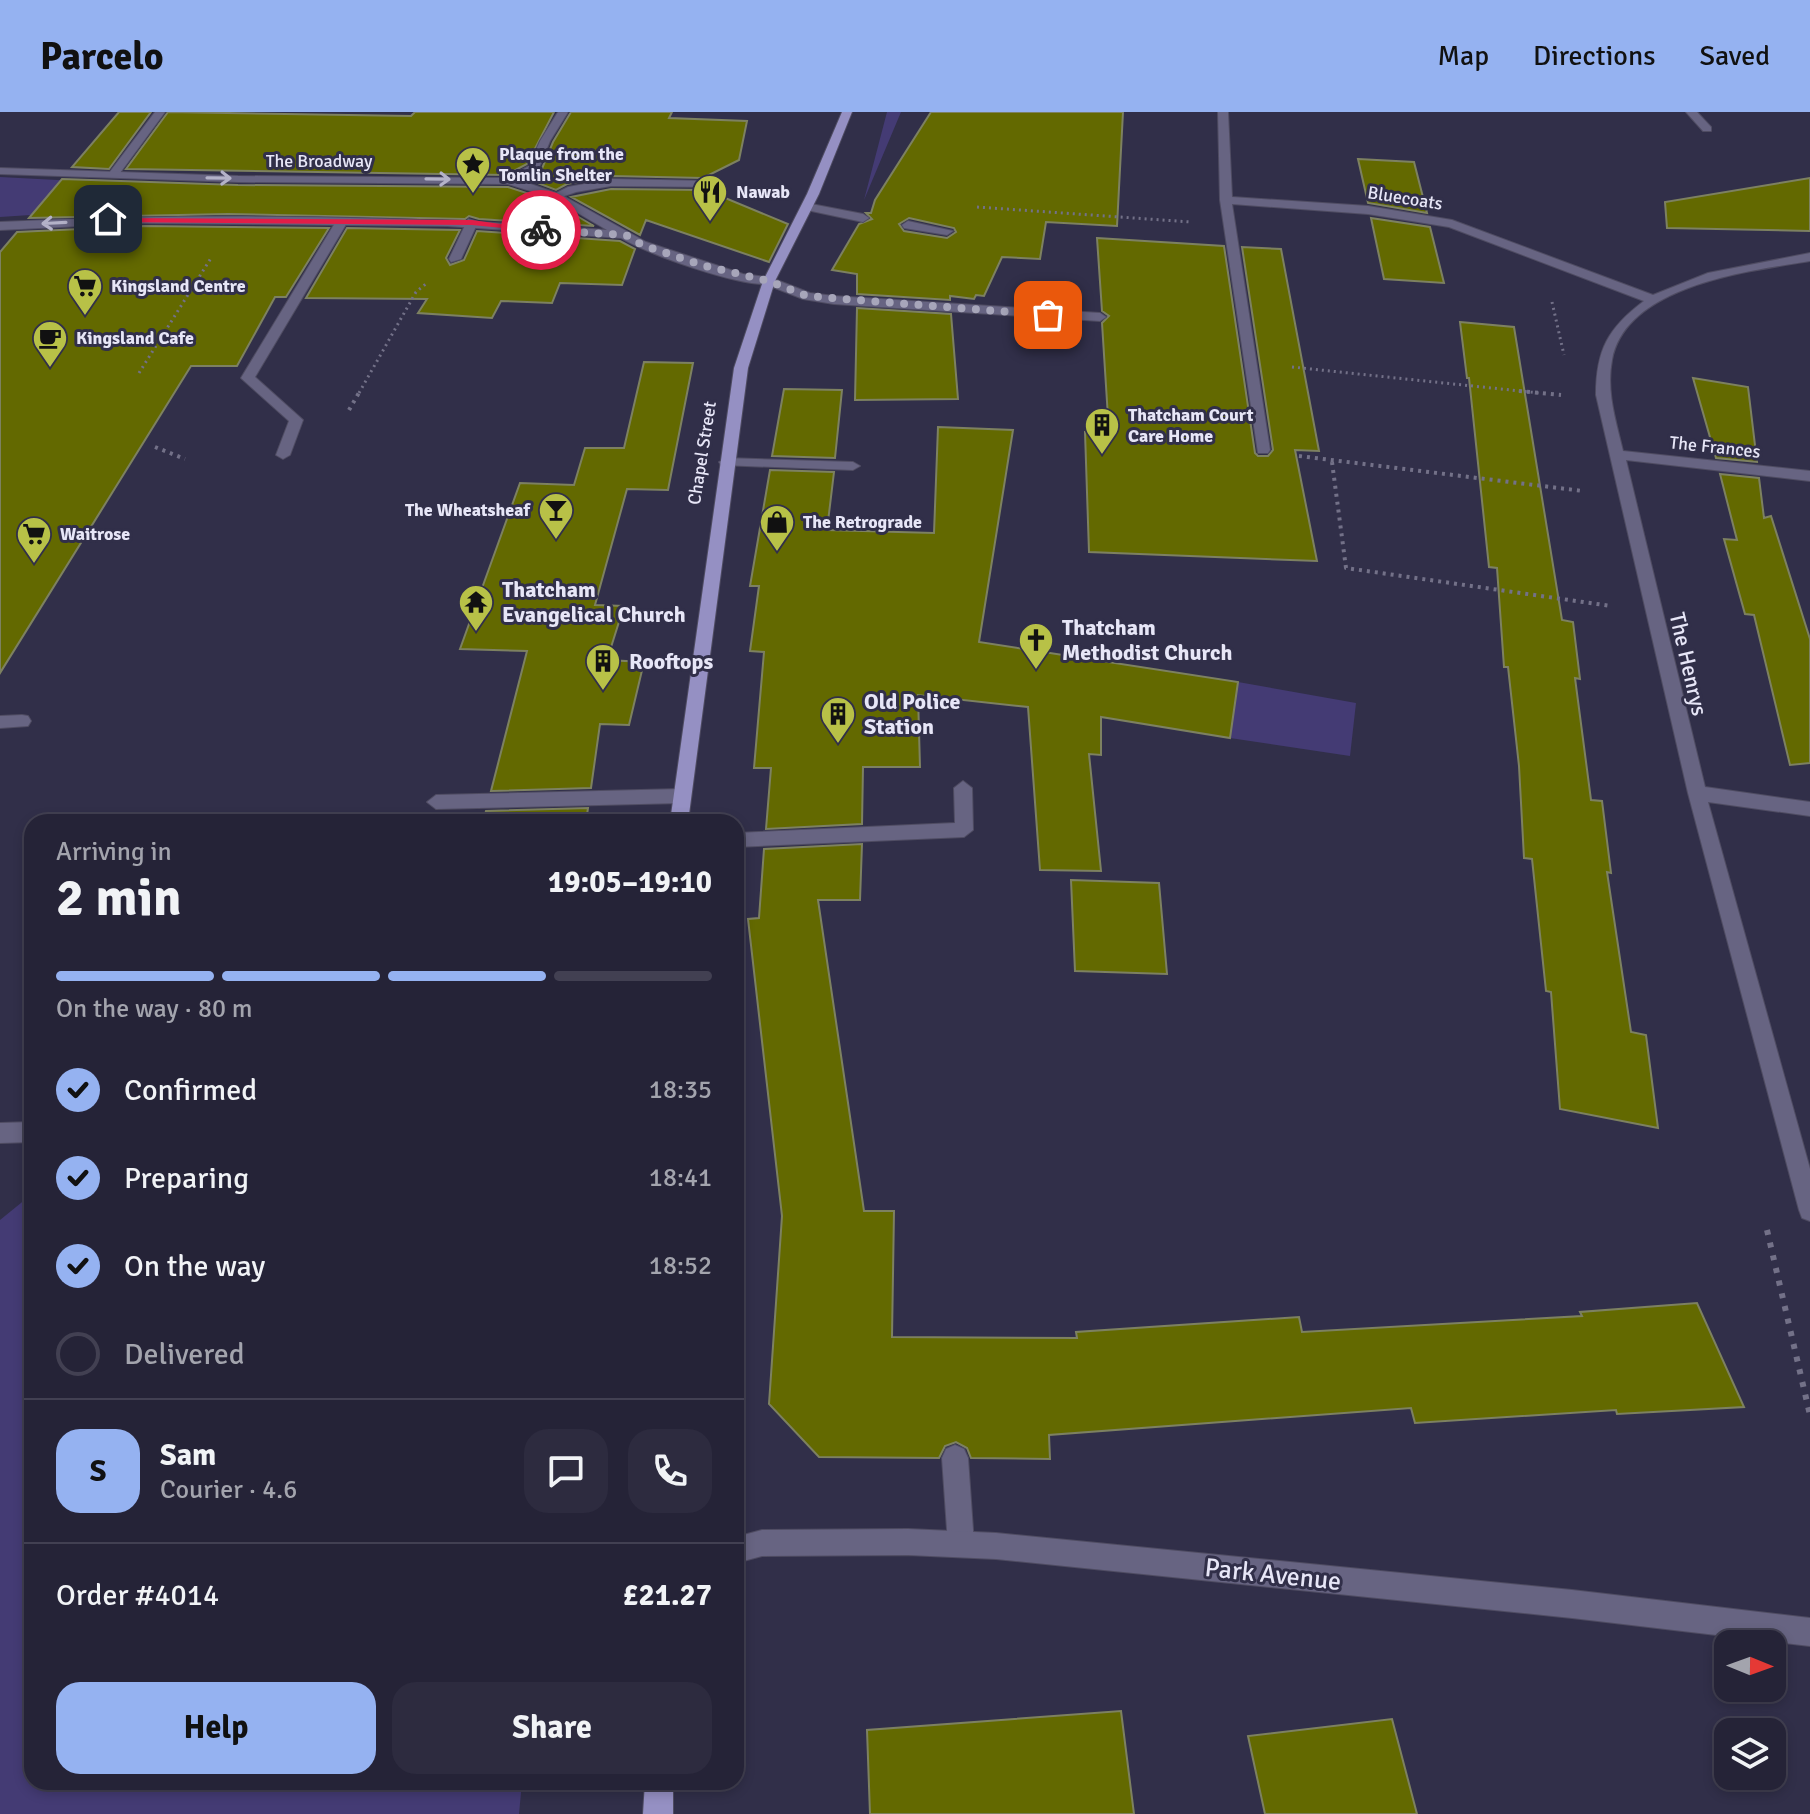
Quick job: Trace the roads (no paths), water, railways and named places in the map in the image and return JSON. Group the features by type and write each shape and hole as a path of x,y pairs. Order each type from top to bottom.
{"main road":[{"name":"Chapel Street","path":"680,814 741,368 769,281 806,207 847,112"},
{"path":"658,1814 659,1790"}],"street":[{"path":"113,175 160,112"},
{"path":"509,181 534,168 545,141 563,112"},
{"path":"1223,112 1228,225 1263,450"},
{"path":"1691,112 1707,129"},
{"name":"The Broadway","path":"0,171 509,181 556,196 642,245 705,266 769,281 807,296 1100,317"},
{"path":"556,196 568,190 621,183 712,184"},
{"name":"Bluecoats","path":"1226,200 1368,210 1452,224 1654,300"},
{"path":"806,207 863,218"},
{"name":"The Broadway","path":"0,226 132,219 472,222 626,235"},
{"path":"283,455 296,420 248,378 342,221"},
{"path":"455,259 472,222"},
{"path":"908,225 947,231"},
{"name":"The Henrys","path":"1810,257 1707,277 1678,286 1654,300 1633,317 1608,348 1603,395 1697,793 1810,1210"},
{"name":"The Frances","path":"1617,455 1810,476"},
{"path":"726,462 853,466"},
{"path":"0,722 22,721"},
{"path":"744,840 964,830 963,788"},
{"path":"1697,793 1810,809"},
{"path":"436,802 681,796"},
{"path":"0,1133 24,1132"},
{"path":"955,1458 961,1544"},
{"name":"Park Avenue","path":"744,1548 762,1543 961,1544 1542,1601 1810,1632"}],"place":[{"name":"Plaque from the Tomlin Shelter","path":"473,195"},
{"name":"Nawab","path":"710,223"},
{"name":"Kingsland Centre","path":"85,317"},
{"name":"Kingsland Cafe","path":"50,369"},
{"name":"Thatcham Court Care Home","path":"1102,456"},
{"name":"The Wheatsheaf","path":"556,541"},
{"name":"The Retrograde","path":"777,553"},
{"name":"Waitrose","path":"34,565"},
{"name":"Thatcham Evangelical Church","path":"476,633"},
{"name":"Thatcham Methodist Church","path":"1036,671"},
{"name":"Rooftops","path":"603,692"},
{"name":"Old Police Station","path":"838,745"}]}
